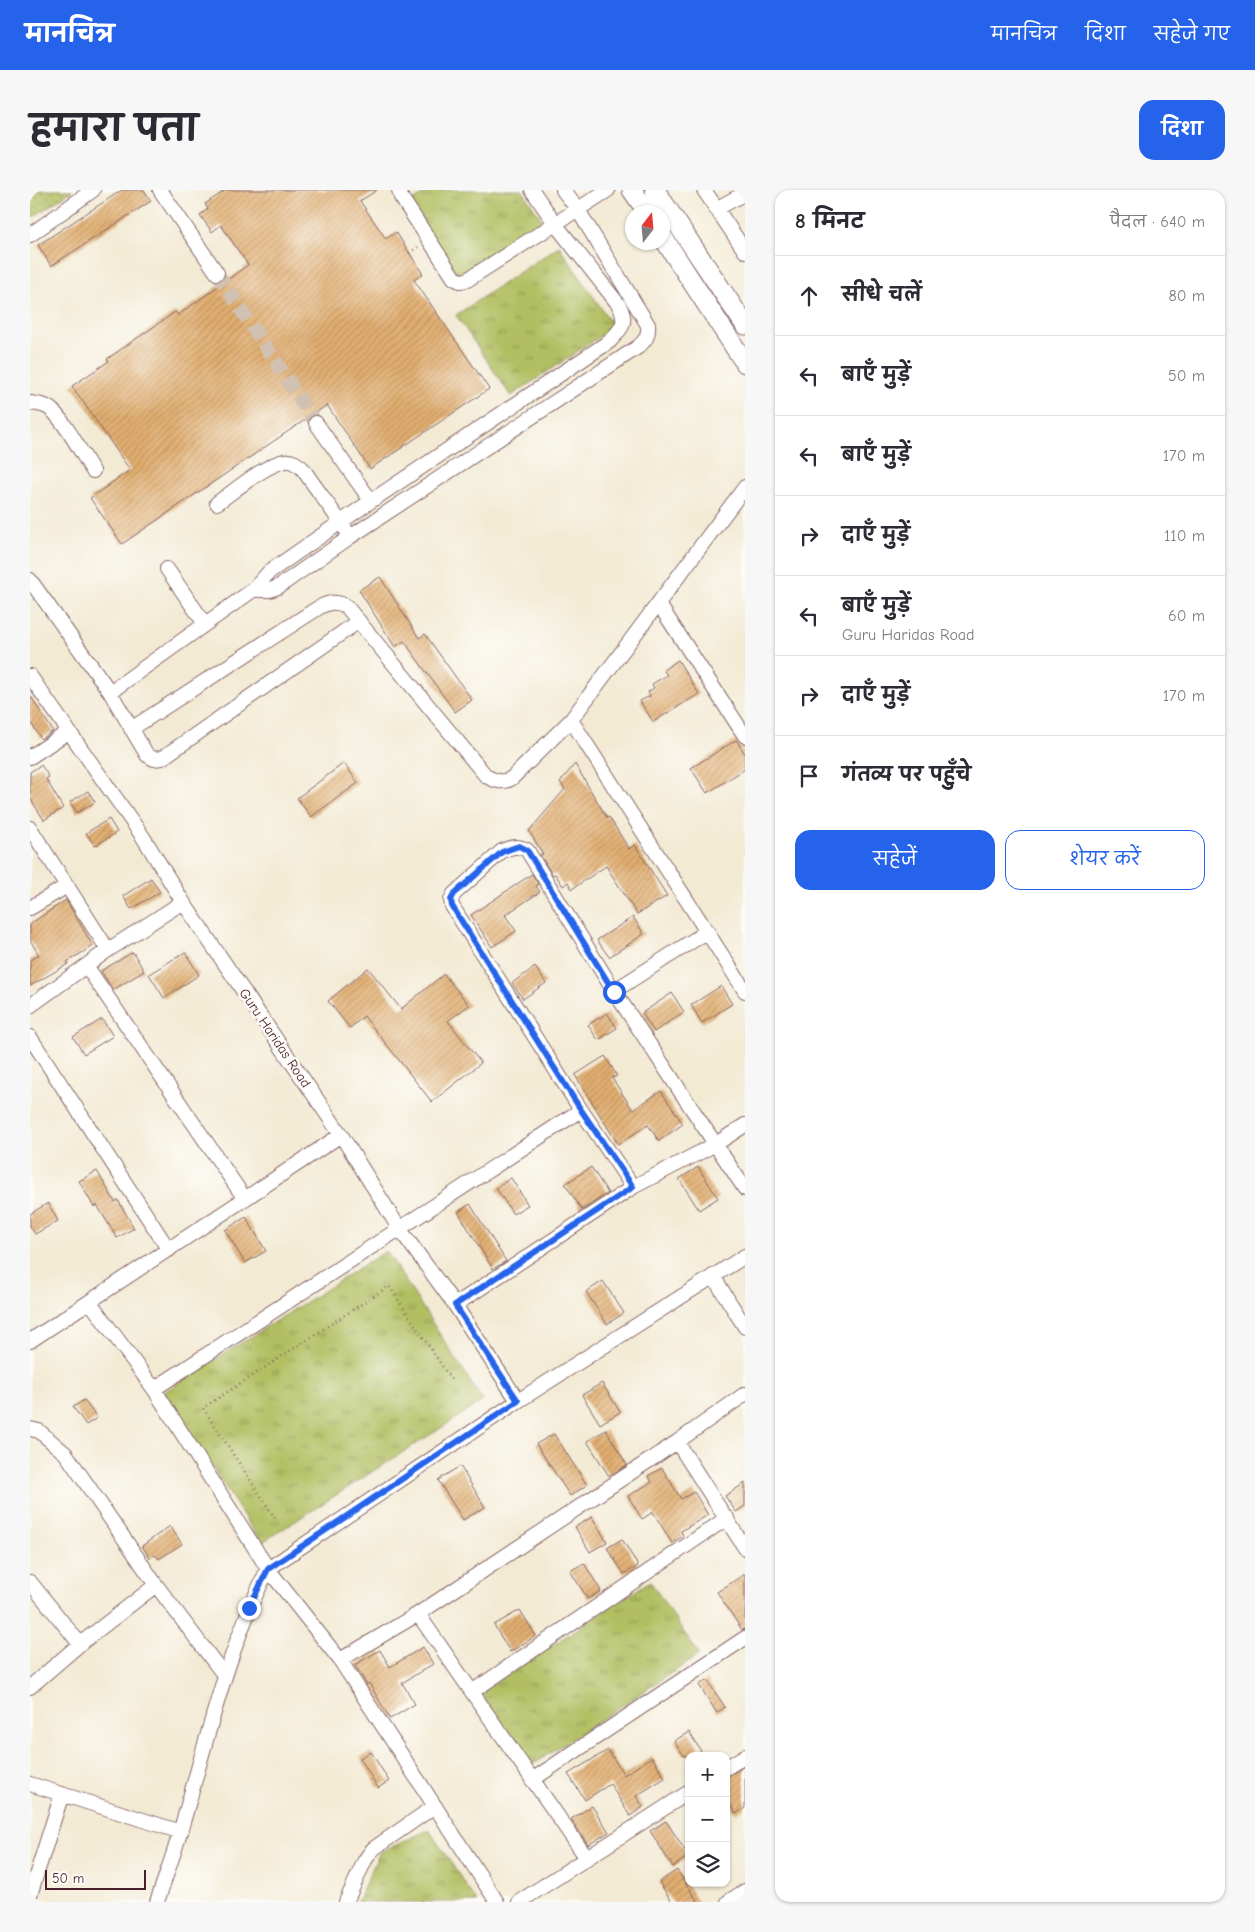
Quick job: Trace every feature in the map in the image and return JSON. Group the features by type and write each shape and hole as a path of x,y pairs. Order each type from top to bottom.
{"main road":[{"path":"632,190 642,205"},
{"path":"655,190 742,314"},
{"path":"670,248 745,363"}],"street":[{"path":"30,235 93,190"},
{"path":"160,190 217,273"},
{"path":"399,190 454,278 460,281 467,280 556,225 608,190"},
{"path":"110,692 253,590 269,572 371,501 610,341 619,332 624,324 624,315 619,305 556,225 532,190"},
{"path":"253,590 270,590 278,587 646,340 649,332 648,325 578,210 563,190"},
{"path":"704,190 745,251"},
{"path":"716,209 726,196 745,193"},
{"path":"30,403 50,408 59,417 93,471"},
{"path":"316,423 371,501"},
{"path":"217,503 271,465 285,461 295,462 302,468 350,537"},
{"path":"131,729 328,602 337,602 346,606 359,621 486,776 494,780 507,781 571,720 744,492"},
{"path":"166,569 205,624"},
{"path":"30,580 110,692 147,754 154,759 162,758 359,621"},
{"path":"658,603 745,736"},
{"name":"Guru Haridas Road","path":"31,678 143,837 183,902 341,1135 399,1228 455,1305 518,1401"},
{"path":"571,720 745,990"},
{"path":"30,757 68,732"},
{"path":"30,828 108,950"},
{"path":"633,1187 581,1110 452,906 451,900 454,894 502,852 519,846 527,850 614,992 745,1189"},
{"path":"30,908 68,886"},
{"path":"30,1006 87,967 108,950 183,902"},
{"path":"614,992 708,931"},
{"path":"87,967 245,1199"},
{"path":"30,1037 169,1250"},
{"path":"154,1388 581,1110"},
{"path":"455,1305 633,1187 716,1144 745,1125"},
{"path":"30,1342 341,1135"},
{"path":"157,1902 180,1832 224,1675 249,1608 268,1569 518,1401 745,1256"},
{"path":"713,1276 745,1328"},
{"path":"90,1302 154,1388 268,1569 340,1660 497,1902"},
{"path":"340,1660 418,1614 677,1442 745,1394"},
{"path":"30,1429 39,1431 66,1454 156,1585 224,1675"},
{"path":"677,1442 745,1548"},
{"path":"472,1691 727,1518"},
{"path":"30,1582 80,1644"},
{"path":"30,1687 80,1644 156,1585"},
{"path":"418,1614 586,1857"},
{"path":"532,1780 745,1638"},
{"path":"730,1765 745,1756"},
{"path":"30,1784 180,1832"},
{"path":"30,1895 62,1794"},
{"path":"519,1902 685,1795"},
{"path":"346,1902 372,1849 435,1806"},
{"path":"728,1902 745,1892"}],"path":[{"path":"275,1518 203,1408 389,1286 452,1381"}],"green space":[{"path":"30,190 73,190 30,219"},
{"path":"430,190 522,190 542,220 458,275 410,203"},
{"path":"559,246 614,327 511,396 456,315"},
{"path":"386,1251 483,1401 261,1543 164,1392"},
{"path":"650,1581 699,1655 529,1767 480,1693"},
{"path":"429,1830 477,1902 357,1902 380,1852"}],"building":[{"path":"122,190 144,190 151,201 51,266 38,245"},
{"path":"226,190 377,190 360,201 386,239 396,232 423,274 414,280 489,389 370,469 327,405 122,544 90,498 130,470 72,386 109,361 107,359 175,312 178,315 248,265 221,225 212,232 200,215 208,209 205,204"},
{"path":"380,577 419,638 425,634 472,700 455,712 404,641 395,647 359,590"},
{"path":"678,660 699,694 653,722 640,701 650,696 648,692 654,688 652,684 667,675 663,670"},
{"path":"30,695 53,731 41,739 30,721"},
{"path":"736,740 745,754 745,769 707,793 691,768"},
{"path":"344,763 358,783 311,817 297,798"},
{"path":"575,764 607,818 609,817 629,849 635,845 667,896 637,914 606,866 572,889 568,882 563,886 540,855 543,854 529,831 565,789 560,782"},
{"path":"41,765 49,777 46,779 63,808 44,820 30,798 30,772"},
{"path":"88,791 95,802 77,813 70,802"},
{"path":"109,819 117,832 95,846 86,833"},
{"path":"532,874 540,892 505,915 516,931 492,947 471,915"},
{"path":"151,878 160,892 131,909 123,896"},
{"path":"66,900 93,946 67,962 68,964 30,986 30,960 39,955 30,940 30,924"},
{"path":"633,917 644,934 609,957 597,940"},
{"path":"133,952 144,971 113,990 101,971"},
{"path":"185,952 199,975 164,998 149,974"},
{"path":"535,967 546,983 523,999 512,983"},
{"path":"368,968 401,1009 444,974 469,1005 448,1021 481,1063 432,1102 364,1016 350,1028 328,1001"},
{"path":"721,986 732,1004 702,1023 691,1005"},
{"path":"672,993 684,1012 654,1032 642,1013"},
{"path":"607,1013 617,1028 598,1040 588,1025"},
{"path":"102,1019 113,1036 84,1054 73,1037"},
{"path":"605,1056 617,1076 612,1078 633,1110 661,1091 683,1124 659,1141 648,1125 618,1144 575,1075"},
{"path":"591,1167 608,1193 582,1210 565,1184"},
{"path":"698,1167 718,1198 699,1210 679,1179"},
{"path":"97,1171 115,1202 118,1200 134,1228 117,1238 97,1205 94,1207 79,1181"},
{"path":"511,1178 528,1205 513,1214 496,1188"},
{"path":"48,1203 58,1221 35,1234 30,1226 30,1214"},
{"path":"470,1204 506,1261 493,1269 458,1212"},
{"path":"246,1217 266,1251 245,1263 225,1230"},
{"path":"603,1281 624,1313 607,1324 586,1292"},
{"path":"602,1383 620,1412 600,1424 582,1395"},
{"path":"84,1400 97,1418 86,1425 73,1407"},
{"path":"606,1430 627,1465 609,1476 587,1441"},
{"path":"554,1434 587,1485 570,1496 536,1444"},
{"path":"460,1466 485,1507 463,1520 438,1480"},
{"path":"662,1468 681,1499 694,1492 708,1515 681,1531 683,1536 672,1543 653,1512 642,1519 628,1496 652,1482 648,1476"},
{"path":"745,1483 745,1506 736,1512 725,1496"},
{"path":"592,1517 607,1542 590,1552 575,1527"},
{"path":"170,1526 182,1544 159,1559 155,1555 150,1558 142,1546"},
{"path":"622,1539 638,1566 624,1574 607,1548"},
{"path":"584,1563 601,1591 588,1599 570,1571"},
{"path":"745,1574 745,1629 742,1630 717,1592"},
{"path":"520,1610 536,1636 510,1652 494,1625"},
{"path":"423,1647 433,1664 402,1683 415,1704 390,1719 369,1683 367,1685 355,1665 380,1650 390,1667"},
{"path":"707,1680 725,1707 717,1713 699,1685"},
{"path":"689,1732 702,1752 685,1752 684,1756 674,1741"},
{"path":"608,1750 624,1775 652,1757 665,1778 636,1796 643,1807 630,1816 610,1784 585,1800 568,1774"},
{"path":"371,1752 389,1781 378,1788 360,1758"},
{"path":"745,1766 745,1808 736,1814 730,1804 730,1775"},
{"path":"592,1806 609,1832 588,1845 571,1819"},
{"path":"666,1821 685,1850 685,1859 673,1867 650,1831"},
{"path":"677,1870 685,1882 685,1887 688,1887 698,1902 672,1902 659,1882"}],"tunnel":[{"path":"217,273 316,423"}],"route":[{"path":"249,1608 268,1569 518,1401 455,1305 633,1187 581,1110 452,906 451,900 454,894 502,852 511,847 519,846 527,850 614,992"}]}
